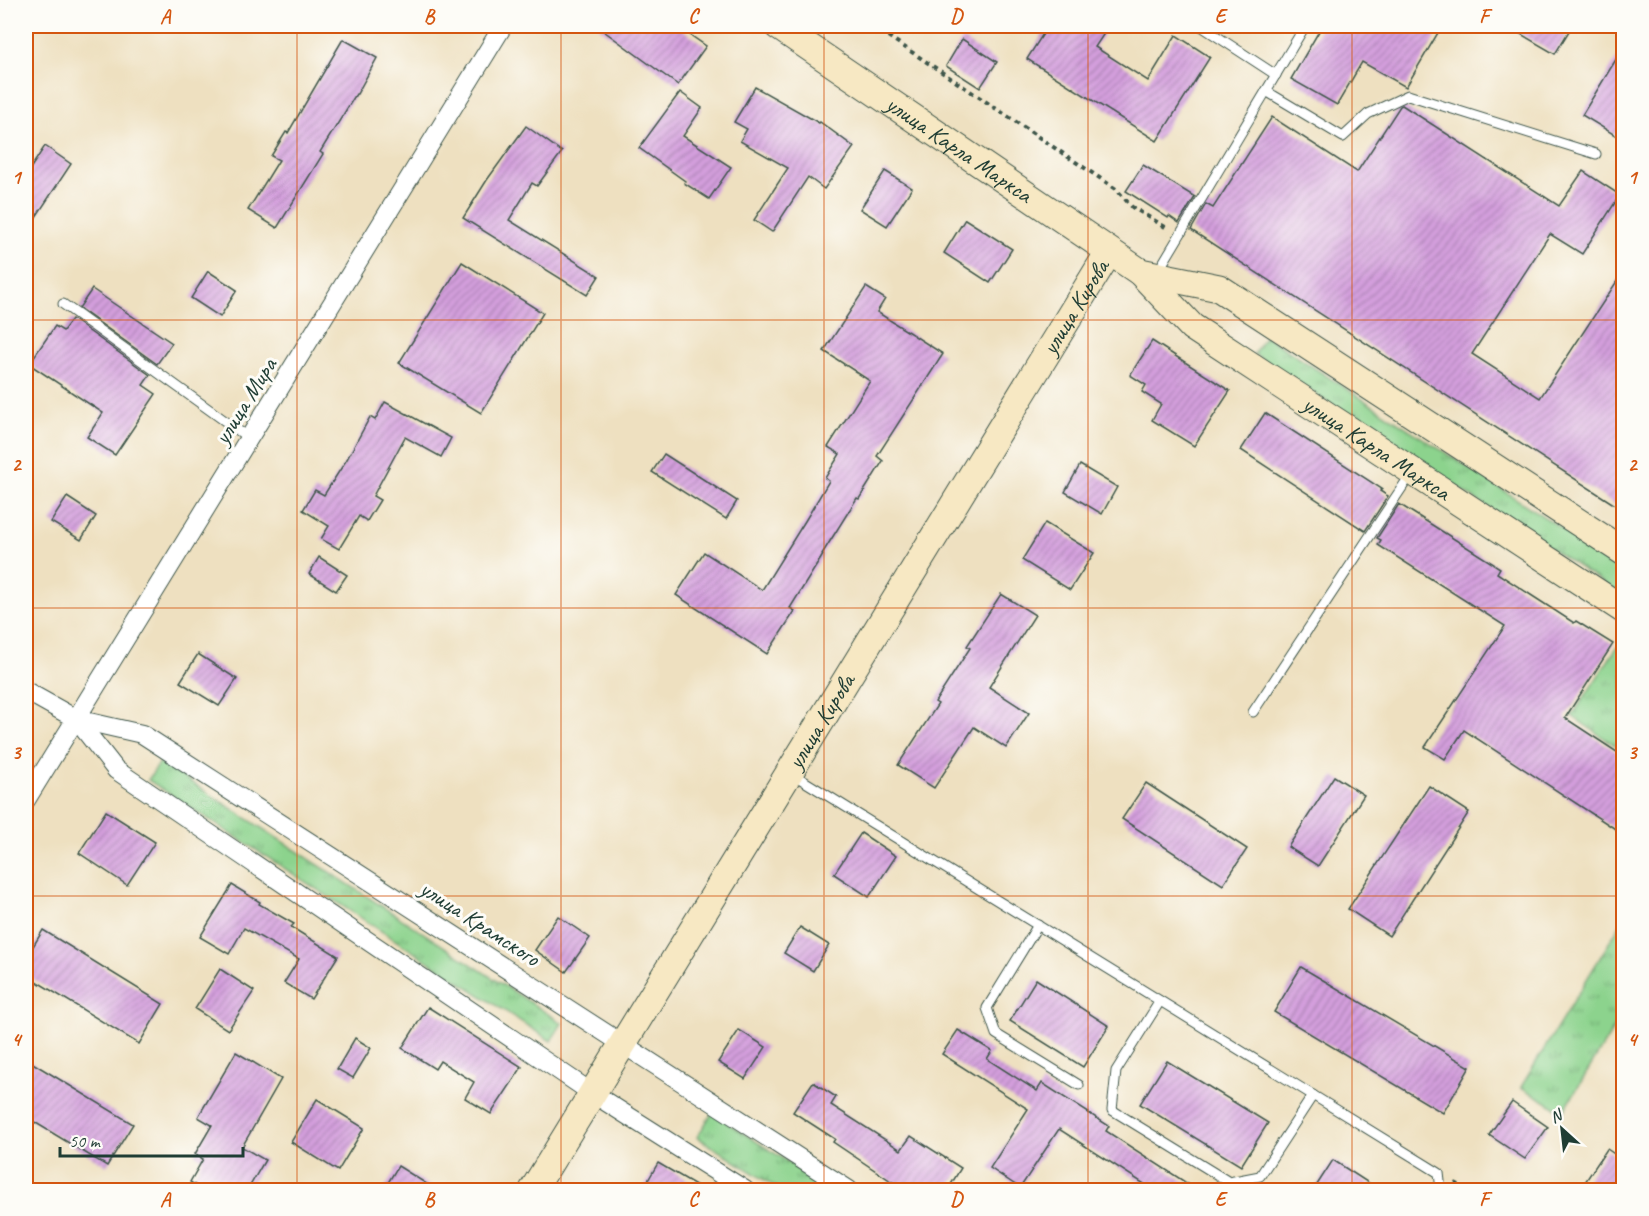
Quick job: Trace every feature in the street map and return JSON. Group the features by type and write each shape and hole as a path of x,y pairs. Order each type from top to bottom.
{"main road":[{"name":"улица Карла Маркса","path":"778,26 1110,252 1148,274 1219,288 1623,552"},
{"name":"улица Кирова","path":"533,1191 1110,252"},
{"name":"улица Карла Маркса","path":"1148,274 1192,327 1623,610"}],"street":[{"name":"улица Мира","path":"26,800 503,26"},
{"name":"улица Крамского","path":"26,691 76,719 142,734 849,1191"},
{"name":"улица Крамского","path":"76,719 116,770 592,1093 745,1191"}],"lane":[{"path":"1201,26 1276,75"},
{"path":"1148,274 1266,91 1305,26"},
{"path":"1266,91 1343,137 1368,114 1408,95 1596,154"},
{"path":"63,304 250,439"},
{"path":"1253,712 1412,472"},
{"path":"789,772 1439,1173 1441,1191"},
{"path":"1038,926 987,1008 996,1034 1079,1085"},
{"path":"1160,1001 1116,1071 1112,1110 1229,1182 1260,1176 1313,1095"}],"path":[{"path":"873,26 1116,189 1132,207 1170,230"}],"green space":[{"path":"1265,336 1623,568 1623,596 1254,354"},
{"path":"1617,647 1623,651 1623,751 1572,716"},
{"path":"160,762 562,1023 551,1041 148,780"},
{"path":"1623,920 1623,1013 1563,1112 1521,1087"},
{"path":"712,1113 832,1190 780,1190 697,1137"}],"building":[{"path":"597,26 677,26 706,46 678,85"},
{"path":"1048,26 1109,26 1095,47 1148,81 1176,35 1210,57 1157,141 1027,59"},
{"path":"1322,26 1442,26 1406,87 1362,62 1337,105 1291,79"},
{"path":"1507,26 1572,26 1555,54"},
{"path":"343,39 377,58 320,152 323,154 277,228 248,210 279,160 271,156 286,132 288,133"},
{"path":"962,39 997,62 980,88 946,66"},
{"path":"1623,48 1623,140 1582,115"},
{"path":"755,87 820,122 854,147 824,189 808,177 772,232 754,220 788,168 740,141 747,129 734,122"},
{"path":"680,92 702,108 683,136 731,167 709,199 639,148"},
{"path":"1402,105 1559,206 1583,171 1620,195 1582,254 1550,234 1472,354 1540,398 1623,272 1623,510 1191,230 1206,204 1213,208 1272,117 1357,172"},
{"path":"526,126 562,152 537,186 532,183 509,220 599,276 587,295 463,218"},
{"path":"45,146 71,164 26,232 26,175"},
{"path":"1143,165 1195,197 1179,223 1126,191"},
{"path":"885,171 912,188 887,226 860,209"},
{"path":"965,219 1012,249 990,283 944,253"},
{"path":"462,262 543,313 481,413 399,363"},
{"path":"208,271 237,290 220,317 191,298"},
{"path":"866,287 885,299 877,312 943,354 877,456 883,461 822,554 790,608 795,611 767,654 676,595 704,552 762,590 805,521 829,481 825,478 840,454 828,447 870,381 824,351"},
{"path":"92,289 172,343 157,364 79,308"},
{"path":"72,319 150,375 143,385 156,394 115,455 87,437 103,413 29,364 55,326 63,331"},
{"path":"1152,341 1230,391 1194,446 1152,420 1161,404 1142,392 1146,385 1130,375"},
{"path":"385,402 451,438 441,457 405,437 373,496 380,500 367,521 359,516 339,549 321,539 329,526 303,510 315,490 324,495 370,417 375,420"},
{"path":"1265,413 1382,489 1380,491 1388,496 1365,531 1241,450"},
{"path":"664,454 737,501 726,519 652,472"},
{"path":"1080,465 1117,487 1102,514 1065,492"},
{"path":"67,497 96,516 81,540 51,522"},
{"path":"1399,504 1500,568 1497,573 1574,623 1576,621 1613,644 1565,718 1623,756 1623,834 1464,730 1445,759 1425,747 1505,626 1378,545 1381,540 1377,538"},
{"path":"1045,523 1094,553 1070,590 1022,560"},
{"path":"319,557 347,575 336,591 309,574"},
{"path":"1001,594 1035,615 989,687 1029,713 1006,748 974,727 934,788 898,765 938,704 935,702 970,648 967,646"},
{"path":"198,654 237,679 219,706 180,682"},
{"path":"1334,776 1364,795 1318,866 1288,847"},
{"path":"1146,783 1247,849 1223,885 1122,819"},
{"path":"1429,786 1469,812 1389,936 1348,909"},
{"path":"106,811 155,842 127,885 79,853"},
{"path":"861,833 896,856 869,897 834,874"},
{"path":"232,885 294,924 291,927 338,956 311,999 284,983 299,959 244,928 229,954 200,937"},
{"path":"558,916 590,938 566,972 535,950"},
{"path":"800,927 829,945 813,971 784,953"},
{"path":"43,930 163,1004 139,1044 26,975 26,958"},
{"path":"1301,967 1470,1067 1443,1113 1274,1012"},
{"path":"220,969 254,991 228,1030 195,1009"},
{"path":"1036,979 1109,1026 1083,1067 1010,1021"},
{"path":"428,1007 522,1067 491,1114 465,1098 474,1082 440,1061 435,1069 402,1048"},
{"path":"739,1030 766,1047 745,1079 718,1062"},
{"path":"958,1030 992,1051 987,1059 1037,1091 1042,1083 1109,1126 1106,1131 1199,1191 1155,1191 1059,1129 1020,1188 990,1168 1028,1109 942,1054"},
{"path":"355,1038 371,1048 353,1078 337,1069"},
{"path":"236,1052 281,1079 242,1147 265,1160 247,1191 204,1191 190,1182 203,1159 195,1154 212,1125 198,1117"},
{"path":"26,1059 133,1124 107,1166 26,1117"},
{"path":"1167,1061 1268,1123 1241,1166 1140,1104"},
{"path":"813,1082 836,1097 831,1105 901,1150 911,1136 961,1168 947,1191 906,1191 833,1142 835,1139 793,1112"},
{"path":"317,1099 364,1128 338,1171 291,1142"},
{"path":"1512,1102 1548,1127 1525,1159 1489,1135"},
{"path":"1607,1149 1623,1160 1623,1191 1579,1191"},
{"path":"1333,1160 1381,1191 1313,1191"},
{"path":"658,1163 706,1191 642,1191"},
{"path":"398,1166 438,1191 383,1191"}]}
